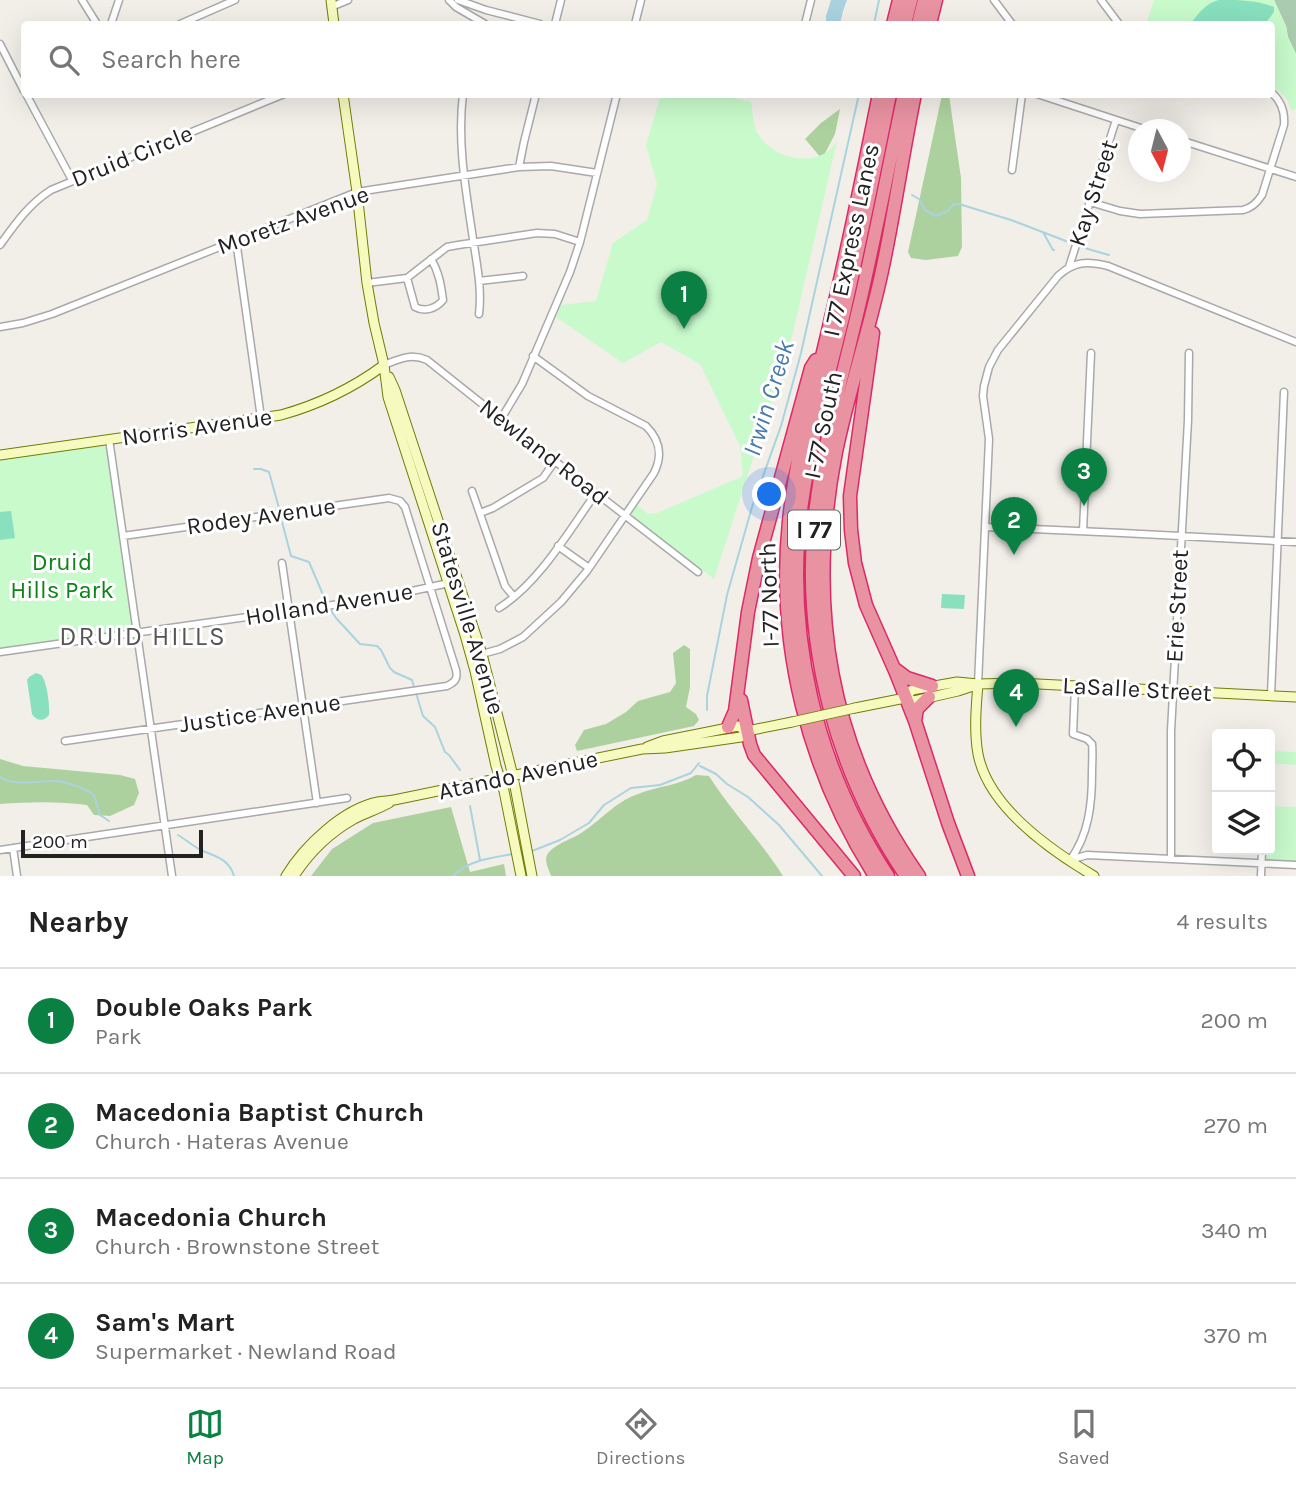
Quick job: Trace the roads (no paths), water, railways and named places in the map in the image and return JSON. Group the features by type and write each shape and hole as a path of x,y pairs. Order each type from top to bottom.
{"highway":[{"path":"895,21 899,0"},
{"path":"906,21 911,0"},
{"path":"919,21 924,0"},
{"path":"931,21 936,0"},
{"name":"I-77 North","path":"875,876 842,817 816,754 798,689 788,623 786,555 791,502 804,430 845,259 878,98"},
{"name":"I 77 Express Lanes","path":"888,876 852,813 821,735 803,655 797,571 800,521 809,464 889,98"},
{"name":"I 77 Express Lanes","path":"903,98 877,229 822,467 814,523 812,588 818,653 838,738 865,806 906,876"},
{"name":"I-77 South","path":"914,98 883,267 831,479 824,548 824,604 831,666 851,742 879,808 919,876"},
{"path":"883,267 852,482 852,542 869,616 915,721 968,876"},
{"path":"728,727 734,715 739,689 746,625 762,548 811,368 824,348"},
{"path":"893,667 930,692 917,709 915,721"},
{"path":"739,689 751,748 757,758 854,876"}],"main road":[{"path":"331,2 334,21"},
{"name":"Statesville Avenue","path":"344,98 367,283 388,397 475,671 521,874"},
{"name":"Statesville Avenue","path":"384,365 395,390 482,654 513,776 531,873"},
{"name":"Norris Avenue","path":"0,455 281,415 316,403 367,377 384,365"},
{"name":"LaSalle Street","path":"930,692 957,682 1296,696"},
{"path":"978,684 978,755 992,790 1016,818 1094,876"},
{"name":"LaSalle Street","path":"747,731 905,698 912,690 958,691 978,684"},
{"path":"958,691 970,696 976,708"},
{"name":"Atando Avenue","path":"286,876 304,851 331,826 377,802 642,749 663,741 728,727 738,726 747,731 741,737 642,749"},
{"name":"Atando Avenue","path":"294,876 309,855 335,831 394,800"}],"street":[{"path":"82,0 95,21"},
{"path":"112,21 120,0"},
{"path":"187,21 235,0"},
{"path":"331,2 348,0"},
{"path":"449,0 478,21"},
{"path":"458,0 528,21"},
{"path":"556,21 561,0"},
{"path":"636,21 641,0"},
{"path":"806,21 811,0"},
{"path":"994,0 1010,21"},
{"path":"1101,0 1117,21"},
{"path":"484,21 486,10"},
{"path":"0,44 21,85"},
{"path":"1090,202 1140,214 1250,208 1258,201 1284,125 1282,106 1275,97"},
{"path":"28,98 72,180"},
{"name":"Druid Circle","path":"0,244 33,202 51,190 274,98"},
{"path":"463,98 463,175 480,281 480,314"},
{"path":"519,167 536,98"},
{"path":"501,419 518,391 570,272 616,98"},
{"path":"1012,170 1021,98"},
{"path":"1049,98 1128,124"},
{"name":"Kay Street","path":"1069,267 1116,120"},
{"path":"1191,143 1296,177"},
{"name":"Moretz Avenue","path":"0,327 45,317 357,192 519,167 551,166 597,173"},
{"path":"367,283 407,278 447,247 537,233 555,234 580,242"},
{"path":"236,240 261,418"},
{"path":"407,278 415,307 425,310 438,306 443,300 442,287 438,271 431,259"},
{"path":"978,684 989,439 984,386 989,367 998,350 1058,276 1069,267 1086,263 1108,267 1296,342"},
{"path":"480,281 523,276"},
{"path":"1083,531 1091,353"},
{"name":"Erie Street","path":"1171,859 1171,731 1188,420 1189,353"},
{"name":"Newland Road","path":"384,365 410,356 427,360 698,572"},
{"path":"482,654 500,649 530,632 568,594 589,568 657,466 659,451 656,439 646,426 588,396 533,356"},
{"path":"1271,695 1284,392"},
{"path":"109,439 172,876"},
{"path":"480,513 538,481 555,461"},
{"path":"472,491 505,586 514,597"},
{"path":"499,608 514,597 540,570 596,493"},
{"name":"Rodey Avenue","path":"123,536 389,498 400,501 405,507 430,588"},
{"path":"985,527 1296,542"},
{"path":"558,546 589,568"},
{"path":"282,563 317,803"},
{"name":"Holland Avenue","path":"0,652 375,599 449,583"},
{"name":"Justice Avenue","path":"65,741 447,686 454,683 456,670 430,588"},
{"path":"1070,860 1079,848 1090,812 1092,791 1091,744 1087,739 1073,734 1075,686"},
{"path":"0,850 347,798"},
{"path":"13,848 17,876"},
{"path":"1070,860 1087,855 1296,865"},
{"path":"1261,876 1262,855"}],"water":[{"path":"831,0 847,0 841,21 826,21"}],"waterway":[{"name":"Irwin Creek","path":"875,21 879,0"},
{"name":"Irwin Creek","path":"707,710 707,696 727,595 752,507 781,426 801,353 858,98"},
{"path":"912,195 919,199 925,210 936,216 948,211 954,204 959,204 1071,243"},
{"path":"1044,234 1054,250"},
{"path":"1081,247 1109,255"},
{"path":"254,469 269,472 279,508"},
{"path":"281,518 291,556 309,562 327,604"},
{"path":"330,609 360,644 377,646 394,672 412,680 423,716 435,727 445,752 460,770"},
{"name":"Irwin Creek","path":"532,851 560,840 589,823 604,805 631,788 660,785 691,773 699,763"},
{"path":"700,766 748,797 779,825 822,876"},
{"path":"0,777 13,782 57,781 82,788 94,795 100,815 109,821"},
{"path":"470,806 480,860"},
{"path":"178,835 200,850 222,860 234,876"},
{"name":"Irwin Creek","path":"453,876 473,863 513,854"}],"place":[{"name":"Double Oaks Park","path":"684,329"},
{"name":"Macedonia Church","path":"1084,506"},
{"name":"Macedonia Baptist Church","path":"1014,555"},
{"name":"Sam's Mart","path":"1016,727"}],"district":[{"name":"DRUID HILLS","path":"143,636"}],"park label":[{"name":"Druid Hills Park","path":"62,576"}]}
